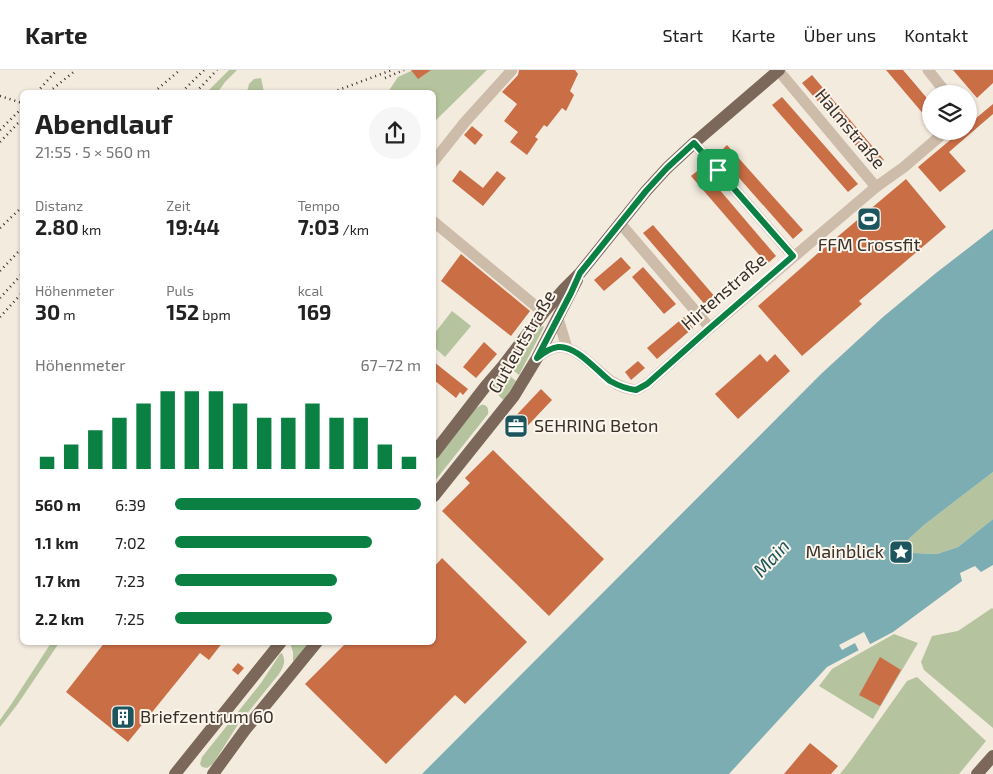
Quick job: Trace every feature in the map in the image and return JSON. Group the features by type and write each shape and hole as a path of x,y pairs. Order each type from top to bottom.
{"main road":[{"name":"Gutleutstraße","path":"436,450 544,312 564,288 580,273 646,191 694,143 779,70"},
{"name":"Gutleutstraße","path":"436,494 514,396 537,358 580,273"},
{"path":"175,774 279,645"},
{"path":"213,774 245,730 315,645"},
{"path":"977,774 993,756"}],"street":[{"path":"436,158 465,122 512,70"},
{"name":"Halmstraße","path":"779,70 876,186"},
{"path":"928,70 940,85"},
{"name":"Hirtenstraße","path":"567,348 575,352 611,381 624,388 636,390 647,384 793,256 876,186 904,167 936,140"},
{"path":"694,143 793,256"},
{"path":"620,223 710,328"},
{"path":"436,224 544,312"},
{"path":"537,358 545,352 558,347 567,348 558,318"}],"green space":[{"path":"229,70 237,70 219,90 209,90"},
{"path":"413,70 487,70 436,120 436,90 389,90 398,77"},
{"path":"261,78 264,90 248,90 249,84 254,79"},
{"path":"452,311 471,326 445,357 436,349 436,331"},
{"path":"544,326 519,375 508,366 541,327"},
{"path":"505,372 516,381 504,400 492,388"},
{"path":"485,405 488,414 436,479 436,458 475,409"},
{"path":"993,472 993,519 958,547 937,554 912,553 901,557 898,553 899,548 924,525"},
{"path":"992,608 993,728 924,670 921,662 932,636 958,631"},
{"path":"894,634 918,643 873,719 819,686 832,669"},
{"path":"50,645 58,645 0,727 0,720"},
{"path":"291,645 308,645 293,663"},
{"path":"282,653 284,664 279,674 237,726 213,764 207,768 202,767 200,764 202,757 261,683"},
{"path":"917,677 986,741 959,774 840,774 907,681"}],"water":[{"name":"Main","path":"993,229 993,472 924,525 899,548 898,553 901,557 912,553 937,554 958,547 993,519 993,565 981,572 975,566 960,573 962,581 893,632 827,667 729,774 422,774 821,374 883,317"}],"pier":[{"path":"864,632 871,646 859,651 855,643 842,650 839,645"}],"building":[{"path":"411,70 431,70 418,79"},
{"path":"519,70 575,70 578,74 570,91 574,95 566,111 562,108 547,127 544,125 535,137 538,139 527,155 510,142 518,132 504,121 517,104 502,92 518,75"},
{"path":"886,70 903,70 915,84 922,92 922,112"},
{"path":"953,70 993,70 993,83 977,98 977,85 966,85"},
{"path":"812,75 884,160 875,168 802,83"},
{"path":"782,97 858,184 848,192 772,105"},
{"path":"993,104 993,114 977,128 977,117"},
{"path":"472,126 483,135 475,145 464,135"},
{"path":"950,140 963,140 949,152 966,171 940,192 918,167"},
{"path":"727,145 803,230 793,239 718,154"},
{"path":"701,168 776,256 767,264 691,176"},
{"path":"460,170 483,188 497,171 506,178 483,206 452,181"},
{"path":"906,179 946,227 859,301 862,304 802,356 758,306"},
{"path":"653,225 716,298 707,307 643,233"},
{"path":"461,254 530,311 511,336 441,281"},
{"path":"621,257 631,268 604,291 594,280"},
{"path":"643,267 676,304 664,314 632,277"},
{"path":"684,317 693,328 657,359 647,348"},
{"path":"484,342 497,354 476,378 463,367"},
{"path":"760,354 767,362 775,354 790,371 738,419 715,394"},
{"path":"638,361 645,368 631,380 625,372"},
{"path":"436,364 468,389 463,395 460,392 456,398 436,382"},
{"path":"541,389 552,400 517,437 506,426"},
{"path":"493,450 604,559 549,616 442,511 470,483 465,478"},
{"path":"442,558 527,642 465,704 455,695 386,764 305,684 344,645 436,645 436,565"},
{"name":"Briefzentrum 60","path":"103,645 221,645 209,660 200,653 128,742 66,692"},
{"path":"880,657 901,670 880,706 859,695"},
{"path":"238,663 244,668 238,675 232,670"},
{"path":"810,743 838,766 831,774 784,774"}],"railway":[{"path":"39,90 57,70"},
{"path":"51,90 76,70"},
{"path":"156,90 180,70"},
{"path":"184,90 204,70"},
{"path":"198,90 217,70"},
{"path":"338,90 392,70"},
{"path":"385,78 404,70"},
{"path":"0,96 20,102"},
{"path":"0,130 20,110"},
{"path":"0,142 20,121"},
{"path":"0,228 20,209"},
{"path":"0,271 20,250"},
{"path":"0,298 20,276"},
{"path":"0,317 20,295"}],"place":[{"name":"FFM Crossfit","path":"869,219"},
{"name":"SEHRING Beton","path":"516,426"},
{"name":"Mainblick","path":"901,552"},
{"name":"Briefzentrum 60","path":"123,717"}],"route":[{"path":"694,143 718,170 793,256 647,384 636,390 624,388 611,381 575,352 567,348 558,347 545,352 537,358 580,273 667,168 694,143"}]}
